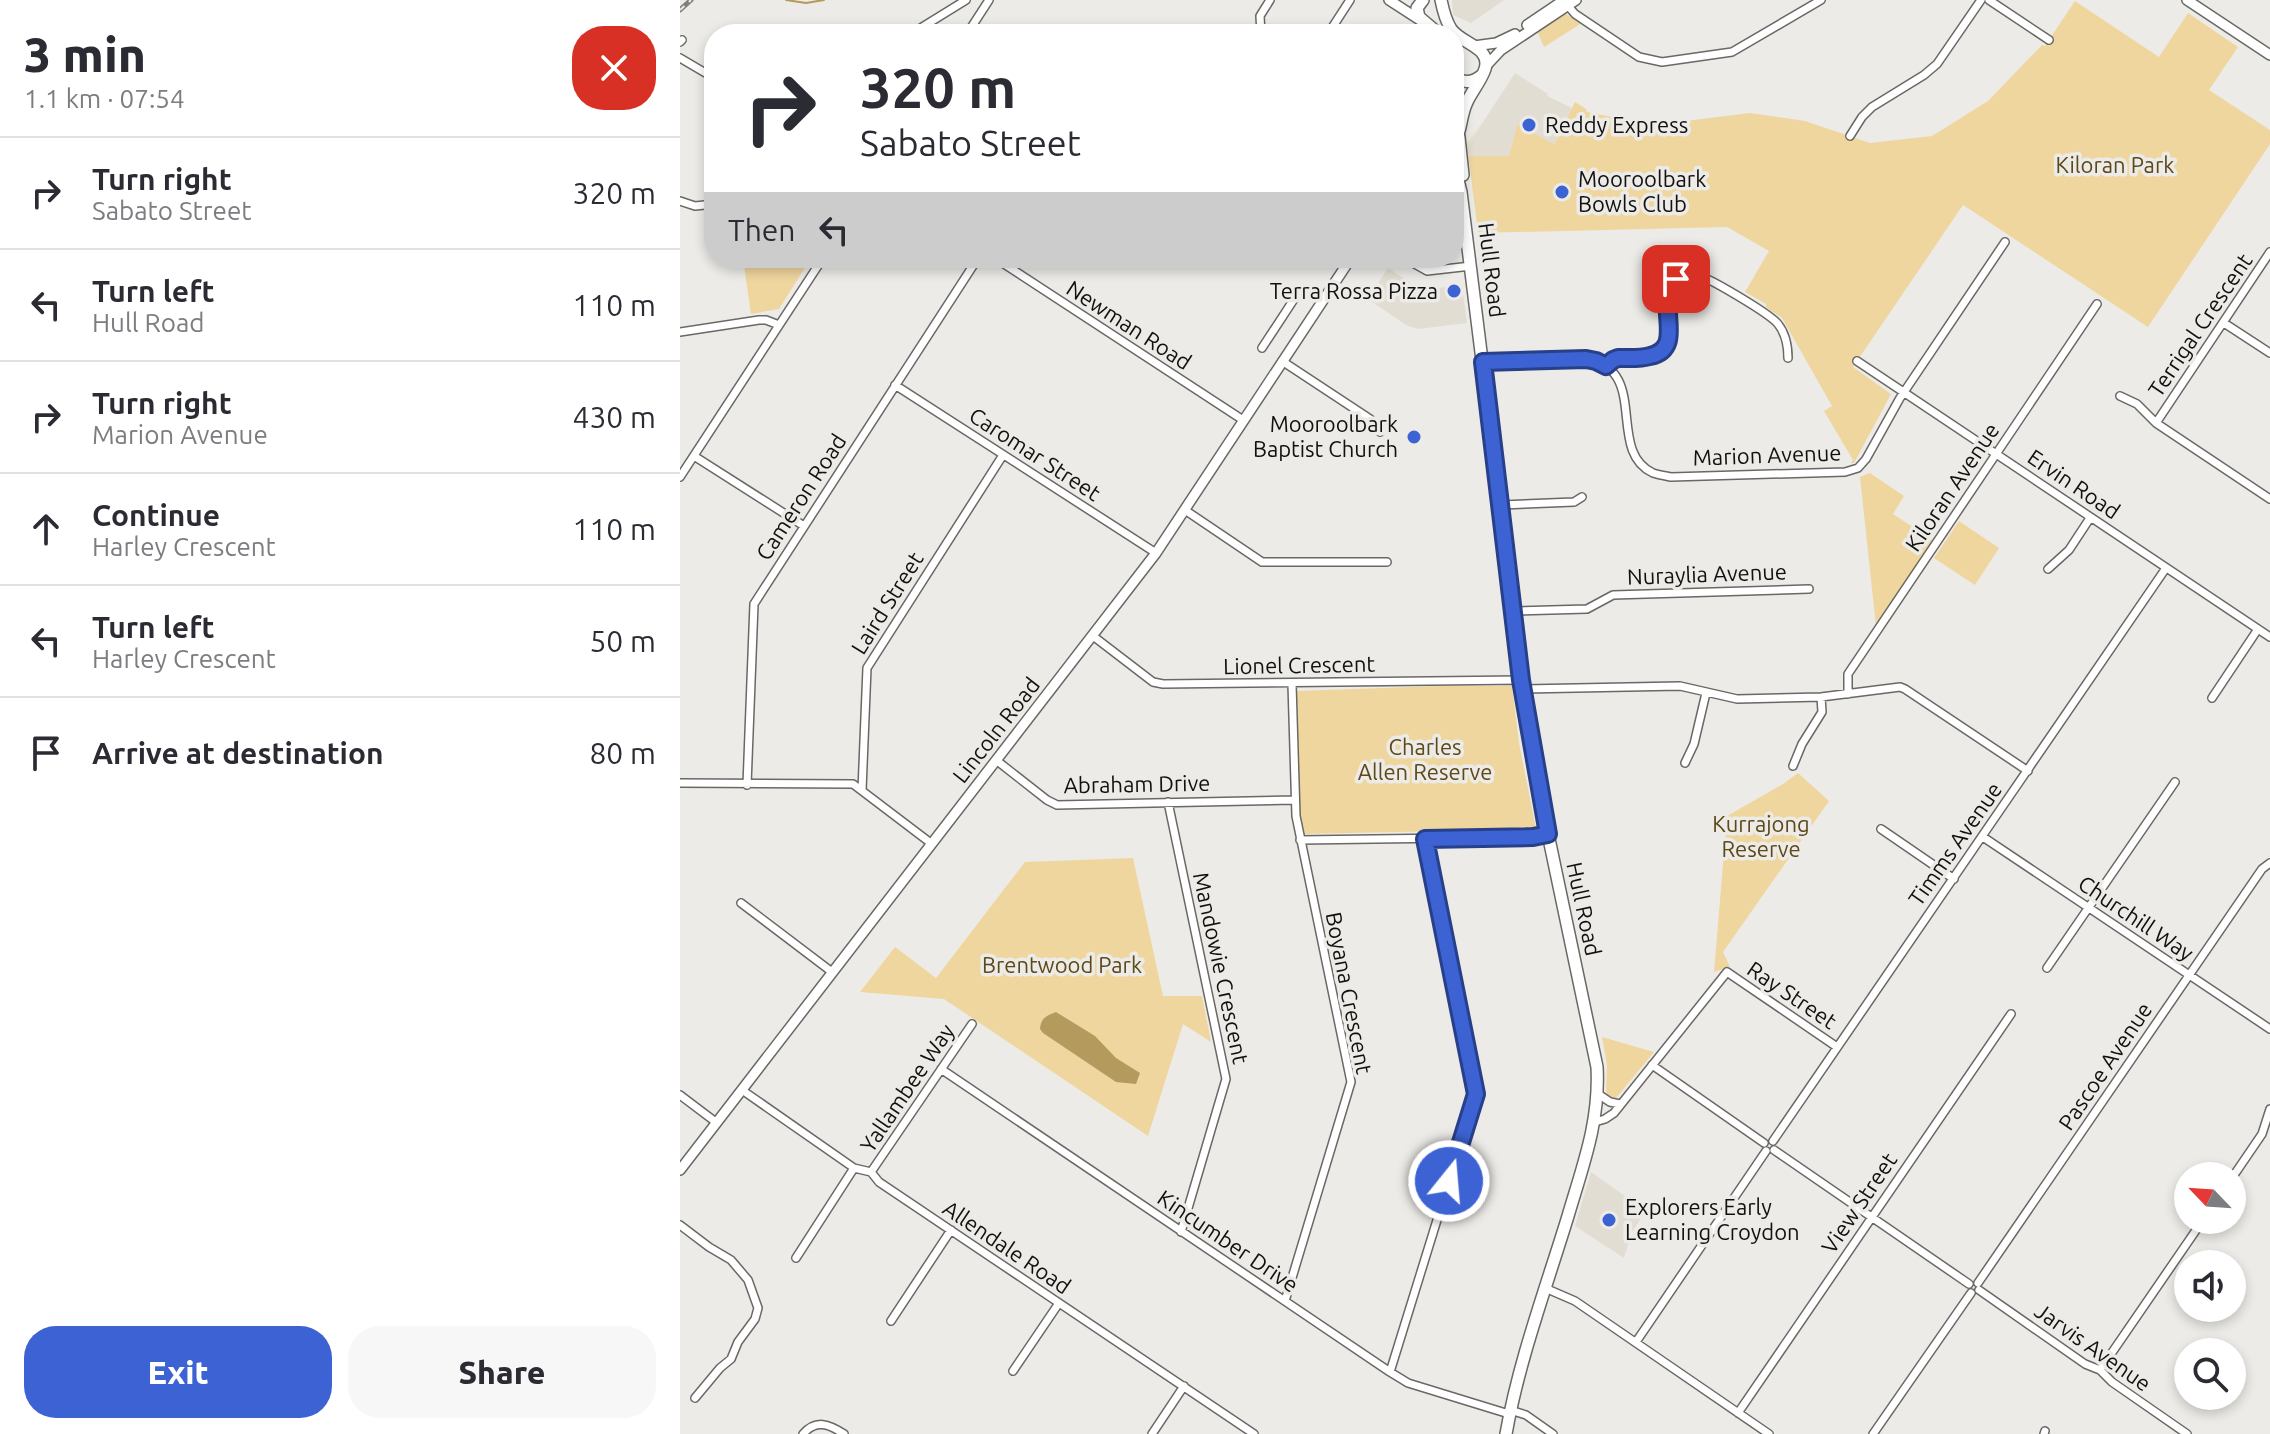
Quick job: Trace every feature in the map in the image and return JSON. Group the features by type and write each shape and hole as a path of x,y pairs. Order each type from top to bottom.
{"main road":[{"path":"1389,0 1426,24"},
{"path":"1423,0 1417,10 1424,22"},
{"path":"2187,0 2270,55"},
{"path":"1464,45 1502,41 1569,2"},
{"path":"1424,22 1436,22 1441,17 1441,4"},
{"path":"1441,4 1449,24"},
{"path":"1464,81 1469,82 1484,72 1494,56 1528,28"},
{"path":"1464,40 1484,55 1484,72"},
{"name":"Hull Road","path":"1464,108 1484,72"},
{"name":"Hull Road","path":"1464,214 1522,684 1548,834 1597,1067 1598,1094 1595,1122 1545,1288 1506,1434"},
{"name":"Lincoln Road","path":"680,1170 1156,553 1344,268"}],"street":[{"path":"927,24 966,0 983,11"},
{"path":"974,24 989,0"},
{"path":"1260,24 1260,16 1270,0"},
{"path":"1334,24 1350,0"},
{"path":"1569,2 1575,14 1639,57 1662,62 1732,52 1821,0"},
{"path":"1850,136 1872,107 1937,64 1981,0"},
{"path":"1989,0 2049,40"},
{"path":"680,58 704,72"},
{"path":"680,201 695,206 704,205"},
{"name":"Marion Avenue","path":"1606,366 1623,389 1633,453 1644,467 1655,473 1671,477 1845,472 1858,468 1904,392 2005,242"},
{"name":"Terrigal Crescent","path":"2270,252 2156,423 2270,499"},
{"path":"1464,267 1471,266"},
{"path":"680,477 816,268"},
{"name":"Cameron Road","path":"747,785 753,611 758,597 971,268"},
{"name":"Newman Road","path":"1010,268 1243,420"},
{"path":"1422,268 1427,271 1453,268"},
{"path":"1483,362 1586,359 1606,366 1613,360 1653,356 1663,349 1670,333 1669,289 1676,279 1692,274 1704,277 1771,317 1783,331 1788,358"},
{"path":"1262,348 1300,290 1311,292 1323,300"},
{"name":"Kiloran Avenue","path":"1848,694 1848,674 2097,304"},
{"path":"680,332 759,320 779,325"},
{"path":"2224,323 2270,353"},
{"path":"1282,361 1370,419 1380,432"},
{"name":"Ervin Road","path":"1857,361 2270,637"},
{"name":"Caromar Street","path":"895,385 1156,553"},
{"path":"2120,396 2137,404 2156,423"},
{"name":"Laird Street","path":"862,790 867,668 1003,455"},
{"path":"694,456 804,526"},
{"path":"1501,505 1574,502 1582,497"},
{"path":"1185,510 1262,562 1387,562"},
{"path":"2048,569 2069,550 2090,518"},
{"name":"Timms Avenue","path":"1636,1342 2166,568"},
{"name":"Nuraylia Avenue","path":"1513,611 1587,609 1613,595 1809,589"},
{"path":"2212,698 2258,629"},
{"name":"Lionel Crescent","path":"1093,636 1153,682 1163,684 1680,686 1737,699 1821,697 1900,687 2028,771"},
{"name":"Boyana Crescent","path":"1285,1301 1351,1082 1294,800 1292,684"},
{"path":"1685,763 1694,744 1706,693"},
{"path":"1793,766 1802,744 1822,712 1821,697"},
{"name":"Abraham Drive","path":"996,760 1057,805 1294,800"},
{"path":"2047,968 2175,782"},
{"path":"680,783 853,784 932,844"},
{"name":"Mandowie Crescent","path":"1168,802 1226,1079 1181,1232"},
{"path":"1881,829 1954,879"},
{"path":"1300,840 1533,837 1548,834"},
{"name":"Churchill Way","path":"1983,837 2270,1029"},
{"path":"1390,1372 1476,1094 1425,839"},
{"name":"Pascoe Avenue","path":"1873,1434 2262,869 2270,863"},
{"path":"741,903 832,972"},
{"name":"Ray Street","path":"1652,1065 1727,972 1837,1047"},
{"name":"View Street","path":"1738,1413 2011,1014"},
{"name":"Yallambee Way","path":"871,1172 972,1024"},
{"path":"1595,1122 1614,1113 1652,1065"},
{"name":"Jarvis Avenue","path":"1652,1065 2085,1364 2100,1370 2112,1382 2187,1434"},
{"name":"Kincumber Drive","path":"941,1069 1408,1383 1526,1415 1553,1434"},
{"name":"Allendale Road","path":"742,1090 854,1168 871,1172 879,1182 1254,1434"},
{"path":"1598,1094 1620,1104"},
{"path":"680,1095 717,1123"},
{"path":"2243,1162 2262,1134 2270,1109"},
{"path":"796,1258 854,1168"},
{"path":"680,1225 731,1260 748,1280 758,1308 758,1314 738,1342 731,1359 695,1398"},
{"path":"891,1321 951,1230"},
{"path":"2100,1370 2193,1234"},
{"path":"1545,1288 1575,1301 1769,1434"},
{"path":"1013,1371 1059,1303"},
{"path":"1152,1434 1184,1386"},
{"path":"803,1434 817,1424 830,1426 844,1434"}],"shaded area":[{"path":"1452,0 1504,0 1471,23 1453,15"},
{"path":"1515,73 1547,96 1572,108 1554,144 1517,126 1509,156 1469,156 1468,145"},
{"path":"1388,268 1422,290 1462,285 1467,323 1418,329 1406,325 1368,299"},
{"path":"1056,1012 1095,1036 1116,1058 1140,1073 1136,1084 1116,1082 1043,1033 1040,1029 1043,1020"},
{"name":"Explorers Early Learning Croydon","path":"1591,1172 1646,1211 1632,1232 1624,1258 1575,1226"}],"green space":[{"name":"Kiloran Park","path":"2075,1 2159,57 2188,13 2238,47 2209,90 2270,130 2270,144 2148,327 1963,205 1853,367 1891,394 1854,463 1851,463 1853,460 1824,411 1832,406 1782,318 1745,292 1769,251 1727,227 1478,233 1467,144 1482,122 1468,144 1469,156 1509,156 1517,125 1554,144 1575,102 1587,112 1653,125 1750,113 1805,121 1870,143 1932,136 1988,101 2042,45 2045,46"},
{"path":"1564,13 1582,23 1544,47 1537,31"},
{"path":"744,268 805,268 779,309 751,314"},
{"path":"1870,473 1904,496 1893,514 1932,540 1876,626 1860,477"},
{"path":"1959,521 1999,548 1975,585 1934,558"},
{"name":"Charles Allen Reserve","path":"1512,686 1519,743 1536,829 1303,834 1297,798 1297,691"},
{"name":"Kurrajong Reserve","path":"1798,773 1829,801 1723,952 1730,967 1714,972 1727,816"},
{"name":"Brentwood Park","path":"1133,858 1163,996 1202,996 1211,1042 1183,1024 1148,1136 944,999 860,992 895,947 936,978 1025,862"},
{"path":"1602,1037 1654,1052 1616,1098 1606,1093 1607,1065"}],"waterway":[{"path":"786,0 806,3 824,0"}],"railway":[{"path":"680,10 691,0"}],"place":[{"name":"Reddy Express","path":"1529,125"},
{"name":"Mooroolbark Bowls Club","path":"1562,192"},
{"name":"Terra Rossa Pizza","path":"1454,291"},
{"name":"Mooroolbark Baptist Church","path":"1414,437"},
{"name":"Explorers Early Learning Croydon","path":"1609,1220"}],"route":[{"path":"1449,1181 1476,1094 1425,839 1548,834 1521,680 1483,362 1586,359 1606,366 1618,358 1653,356 1663,349 1669,338 1667,295 1676,279"}]}
